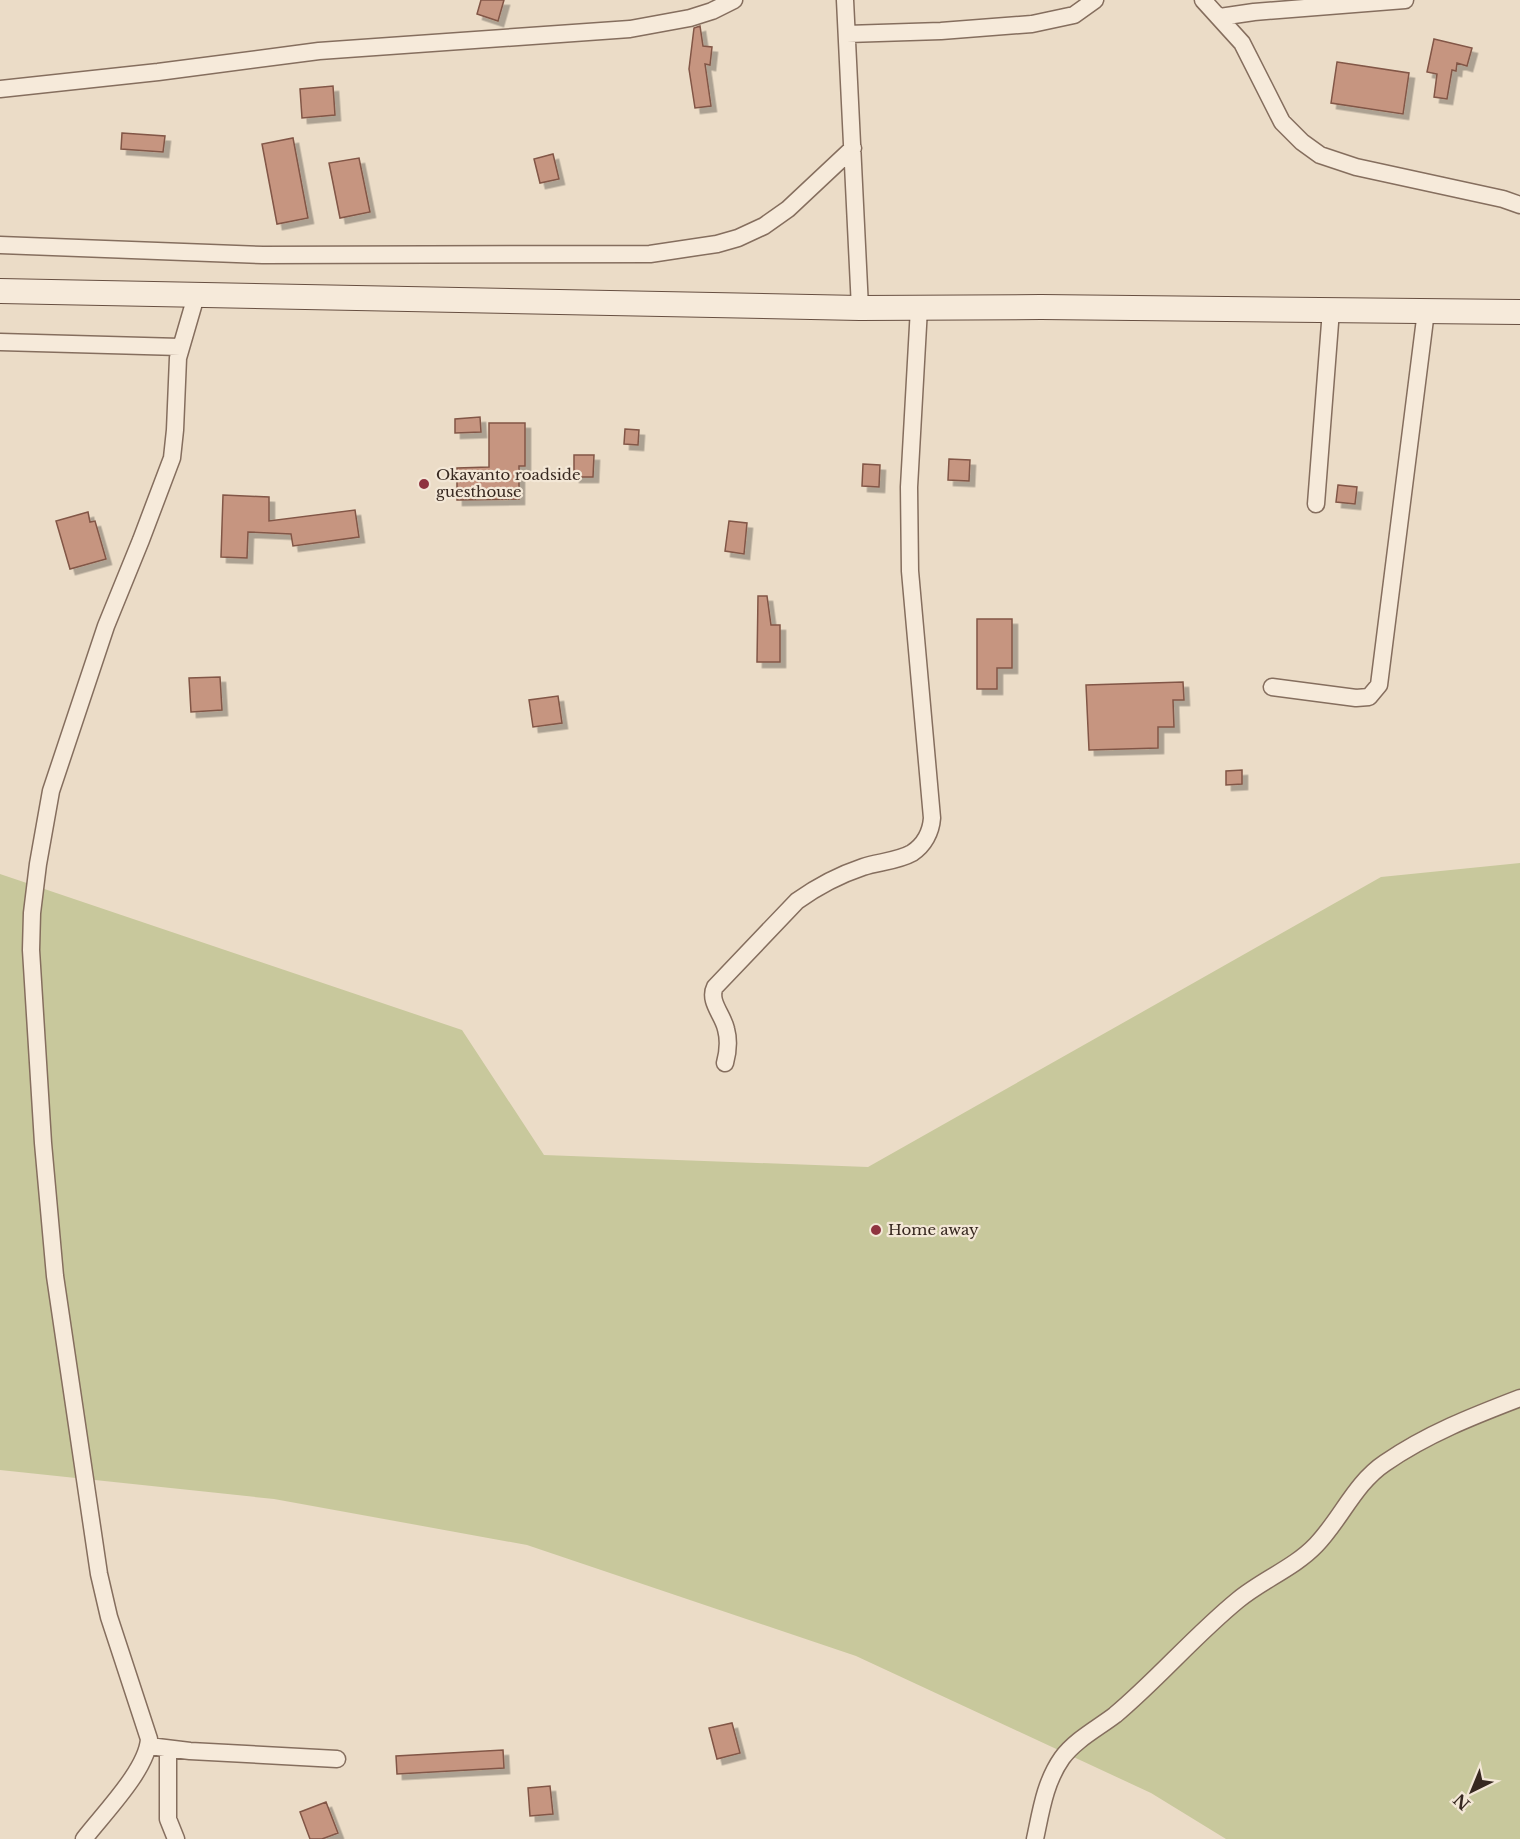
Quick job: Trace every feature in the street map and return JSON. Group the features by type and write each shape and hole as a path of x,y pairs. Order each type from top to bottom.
{"main road":[{"path":"0,291 860,308 1520,312"}],"street":[{"path":"0,89 158,72 319,51 630,29 690,18 712,11 734,0"},
{"path":"845,0 860,308"},
{"path":"847,34 941,31 1032,24 1074,15 1095,0"},
{"path":"1203,0 1242,43 1282,122 1320,156 1356,167 1503,199 1520,205"},
{"path":"1220,17 1254,12 1405,0"},
{"path":"0,244 263,255 650,254 717,244 738,238 764,226 788,209 854,148"},
{"path":"84,1839 139,1767 148,1746 148,1734 109,1617 99,1574 55,1276 31,950 32,913 51,791 106,626 172,458 180,347 196,296"},
{"path":"725,1063 728,1052 728,1034 714,1000 715,987 798,901 812,890 861,867 912,852 921,845 931,828 932,818 910,571 909,487 920,308"},
{"path":"1316,504 1331,310"},
{"path":"1272,687 1356,698 1369,697 1379,685 1426,311"},
{"path":"0,342 180,347"},
{"path":"1035,1839 1045,1795 1064,1755 1114,1714 1205,1628 1240,1599 1296,1562 1315,1546 1370,1474 1444,1428 1520,1398"},
{"path":"148,1746 338,1759"},
{"path":"168,1749 168,1819 176,1839"}],"green space":[{"path":"1520,863 1520,1839 1226,1839 1151,1793 856,1656 527,1545 274,1499 0,1470 0,874 462,1030 544,1155 868,1167 1381,877"}],"building":[{"path":"481,0 504,0 498,21 477,14"},
{"path":"700,26 703,46 712,47 710,65 705,64 711,106 695,108 689,69 694,28"},
{"path":"1434,39 1472,48 1467,66 1457,63 1456,71 1452,70 1447,99 1434,97 1437,74 1427,72"},
{"path":"1337,62 1409,73 1403,114 1331,103"},
{"path":"333,86 335,115 302,118 300,89"},
{"path":"122,133 165,136 163,152 121,149"},
{"path":"293,138 308,218 277,224 262,144"},
{"path":"553,154 559,179 540,183 534,159"},
{"path":"359,158 370,212 340,218 329,163"},
{"path":"480,417 481,432 455,433 455,419"},
{"path":"489,423 525,423 525,466 519,466 519,499 457,500 457,468 489,467"},
{"path":"625,429 639,430 638,445 624,444"},
{"path":"574,455 594,455 593,477 574,477"},
{"path":"949,459 970,460 969,481 948,480"},
{"path":"863,464 880,465 879,487 862,486"},
{"path":"1338,485 1357,487 1355,504 1336,502"},
{"path":"223,495 269,497 269,521 355,510 359,537 293,546 291,534 248,532 247,558 221,557"},
{"path":"88,512 90,522 95,521 106,559 70,569 56,521"},
{"path":"729,521 747,523 744,554 725,551"},
{"path":"758,596 767,596 771,625 780,625 780,662 757,662"},
{"path":"977,619 1012,619 1012,668 997,668 997,689 977,689"},
{"path":"220,677 222,710 191,712 189,678"},
{"path":"1183,682 1184,700 1173,700 1174,727 1158,727 1158,748 1089,750 1086,685"},
{"path":"558,696 562,723 533,727 529,700"},
{"path":"1242,770 1242,784 1226,785 1226,771"},
{"path":"732,1723 740,1753 717,1759 709,1728"},
{"path":"503,1750 504,1768 397,1774 396,1756"},
{"path":"550,1786 553,1814 530,1816 528,1788"},
{"path":"326,1802 338,1833 322,1839 310,1839 300,1812"}],"place":[{"name":"Okavanto roadside guesthouse","path":"424,484"},
{"name":"Home away","path":"876,1230"}]}
